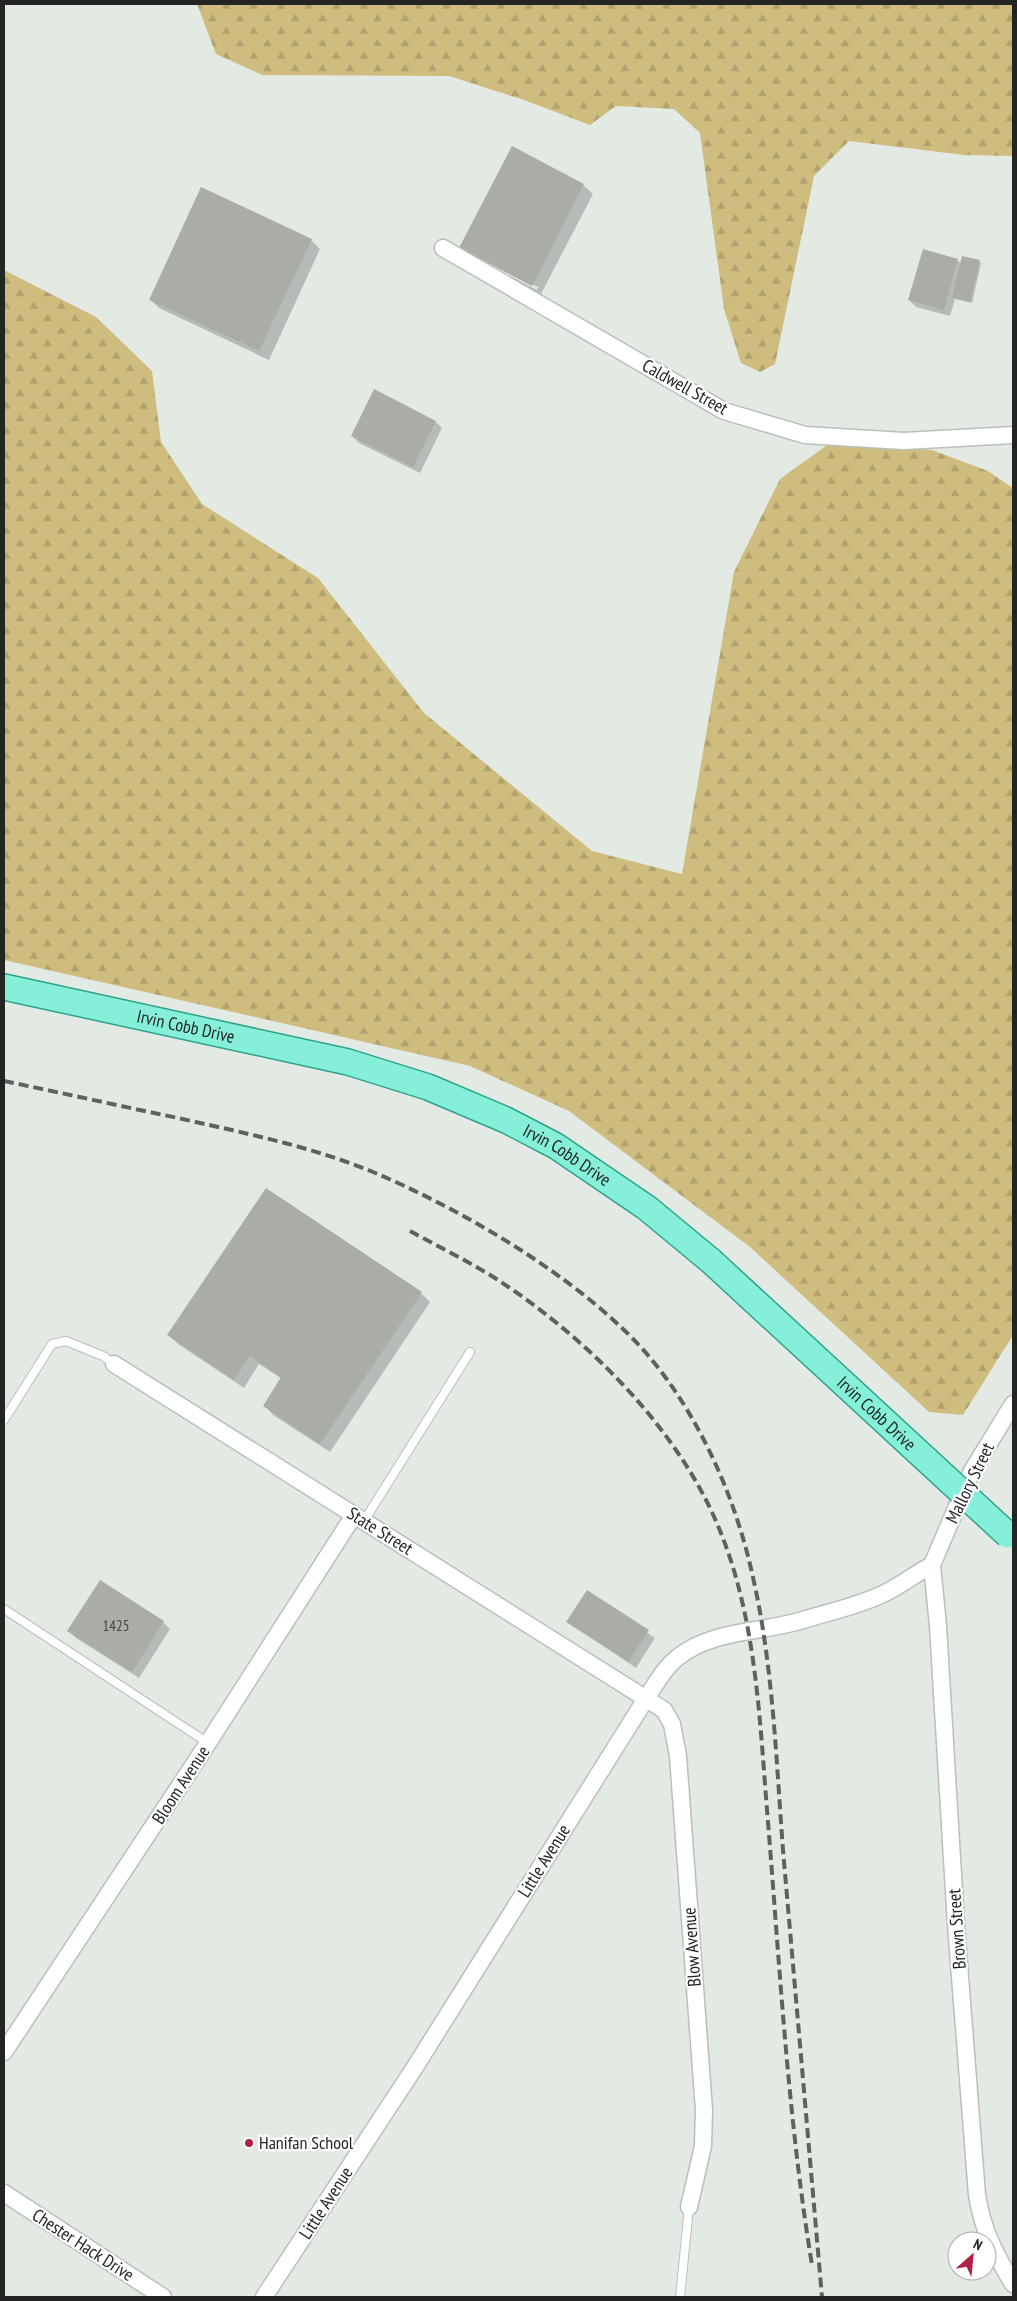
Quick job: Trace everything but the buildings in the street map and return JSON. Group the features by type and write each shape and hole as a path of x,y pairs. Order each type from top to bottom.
{"main road":[{"name":"Irvin Cobb Drive","path":"4,987 348,1062 428,1087 506,1120 556,1146 647,1208 711,1261 1010,1538"}],"street":[{"name":"Caldwell Street","path":"443,248 724,412 805,435 904,440 1013,435"},
{"name":"State Street","path":"114,1364 647,1697"},
{"name":"Mallory Street","path":"932,1565 972,1471 1013,1404"},
{"name":"Bloom Avenue","path":"4,2052 359,1518"},
{"name":"Little Avenue","path":"264,2297 415,2067 647,1697 677,1658 696,1646 719,1637 801,1621 884,1594 932,1565"},
{"name":"Brown Street","path":"932,1565 938,1626 956,1925 976,2195 982,2224 991,2248 1013,2284"},
{"name":"Blow Avenue","path":"647,1697 664,1710 672,1724 678,1756 704,2110 703,2146 689,2207"},
{"name":"Chester Hack Drive","path":"4,2193 163,2297"}],"lane":[{"path":"4,1420 52,1344 66,1341 103,1356 114,1364"},
{"path":"359,1518 470,1352"},
{"path":"4,1609 208,1744"},
{"path":"680,2297 689,2207"}],"green space":[{"path":"197,4 1013,4 1013,156 964,155 849,141 814,176 775,364 760,372 741,363 724,309 700,133 674,109 616,106 590,125 524,100 449,76 262,75 216,54"},
{"path":"4,270 96,317 152,371 161,442 202,504 318,578 424,713 592,851 682,874 734,572 780,479 830,443 932,450 988,471 1013,488 1013,1335 963,1415 929,1412 750,1247 569,1111 470,1066 4,960"}],"railway":[{"path":"4,1081 277,1141 349,1163 405,1186 505,1240 568,1283 597,1305 623,1329 646,1353 668,1381 705,1442 733,1507 752,1573 765,1641 773,1711 783,1850 822,2297"},
{"path":"410,1231 487,1273 529,1302 560,1326 619,1380 646,1410 692,1474 710,1508 726,1545 747,1622 758,1702 791,2100 812,2265"}],"place":[{"name":"Hanifan School","path":"249,2143"}]}
